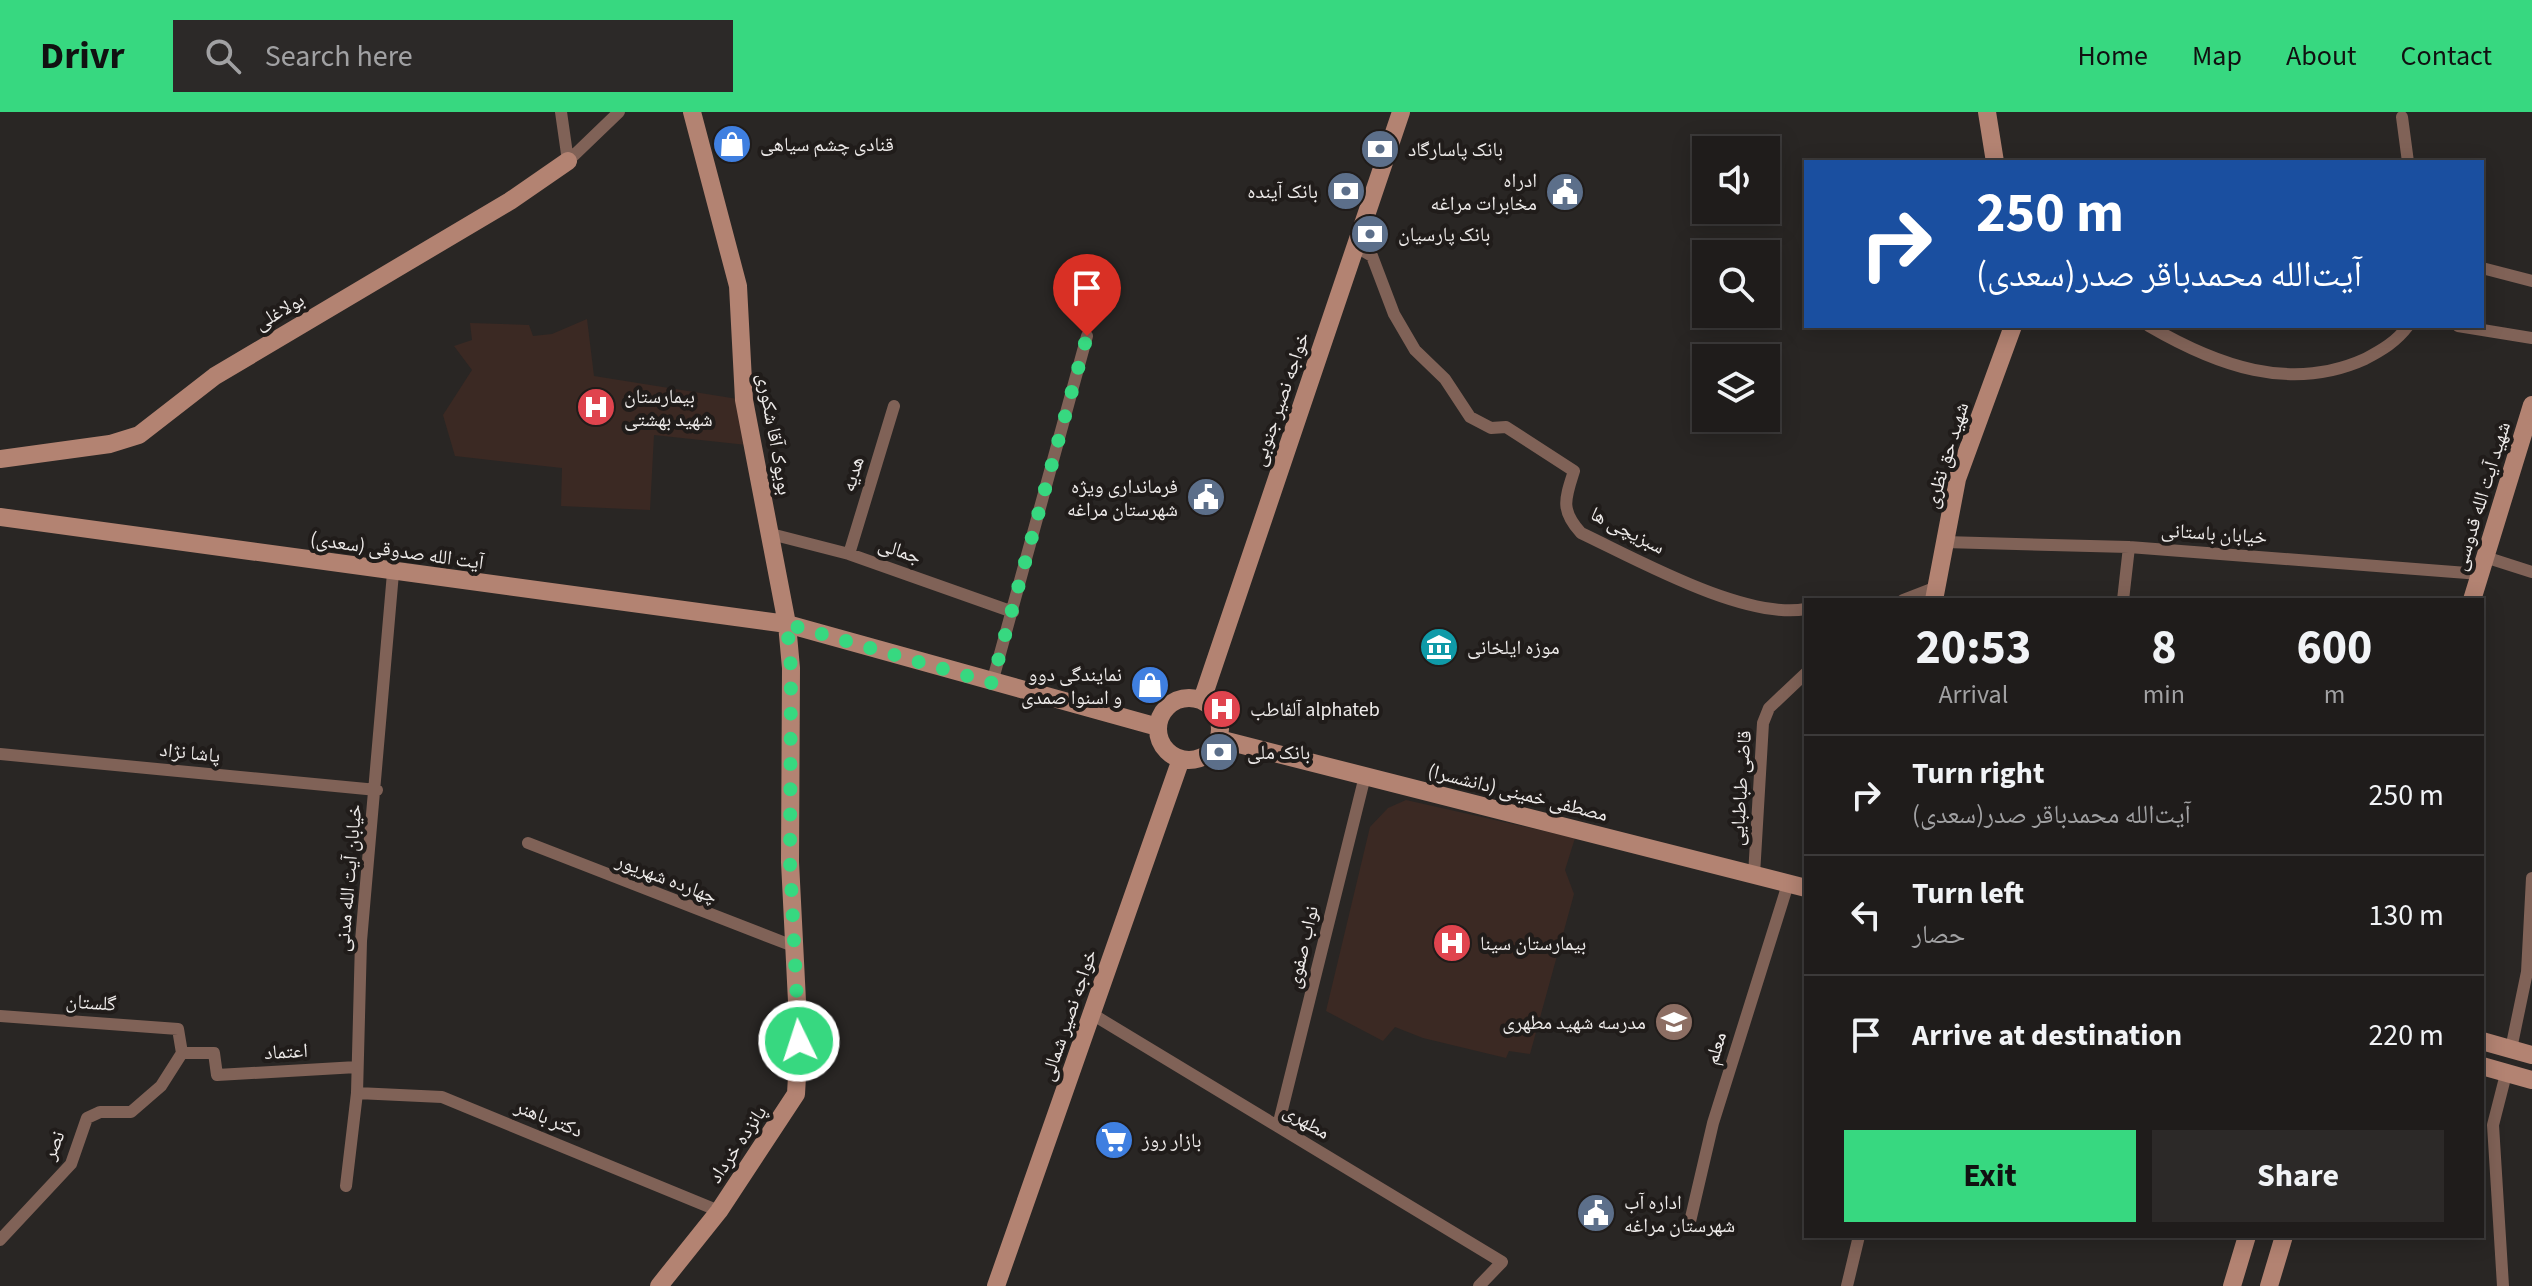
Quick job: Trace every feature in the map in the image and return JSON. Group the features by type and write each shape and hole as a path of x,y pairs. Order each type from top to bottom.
{"street":[{"path":"561,112 568,161"},
{"name":"بولاغلی","path":"0,459 110,444 139,435 215,376 265,344 510,201 568,161 619,112"},
{"name":"بویوک آقا شکوری","path":"692,112 738,286 744,400 787,624"},
{"name":"خواجه نصیر جنوبی","path":"1202,700 1401,112"},
{"path":"1987,112 1995,160"},
{"path":"2402,117 2408,160"},
{"name":"سبزیچی ها","path":"1355,246 1372,256 1394,314 1408,338 1445,379 1470,417 1491,428 1506,427 1574,471 1565,505 1568,518 1581,533 1704,590 1749,607 1804,609"},
{"path":"2484,269 2532,281"},
{"name":"شهید حق نظری","path":"1934,594 1957,479 2012,328"},
{"path":"2152,328 2185,347 2231,365 2281,376 2309,376 2352,364 2388,348 2406,328"},
{"path":"2470,328 2532,338"},
{"path":"992,683 1087,336"},
{"name":"شهید آیت الله قدوسی","path":"2473,598 2532,405"},
{"name":"هدیه","path":"849,554 894,406"},
{"name":"آیت الله صدوقی (سعدی)","path":"0,517 212,544 393,573 787,624 1158,727"},
{"name":"جمالی","path":"771,534 849,554 1013,612"},
{"name":"خیابان باستانی","path":"1944,542 2129,547 2482,565 2532,572"},
{"path":"2123,598 2129,547"},
{"name":"خیابان آیت الله مدنی","path":"346,1186 357,1093 361,941 377,790 393,573"},
{"path":"1913,598 1934,594"},
{"name":"پانزده خرداد","path":"659,1286 719,1211 796,1094 799,1041 793,946 791,668 787,624"},
{"name":"قاضی طباطبایی","path":"1754,875 1763,723 1769,708 1804,675"},
{"path":"1202,700 1219,720 1219,739 1208,754 1181,759 1166,751 1158,727 1160,717 1174,701 1202,700"},
{"name":"مصطفی خمینی (دانشسرا)","path":"1219,739 1797,886"},
{"name":"پاشا نژاد","path":"0,754 377,790"},
{"name":"خواجه نصیر شمالی","path":"996,1286 1181,759"},
{"name":"نواب صفوی","path":"1278,1126 1365,776"},
{"name":"چهارده شهریور","path":"528,843 793,946"},
{"path":"2511,1049 2527,972 2532,878"},
{"name":"معلم","path":"1689,1226 1713,1123 1797,886"},
{"name":"مطهری","path":"1092,1014 1502,1262 1479,1286"},
{"name":"گلستان","path":"0,1016 178,1029 182,1053"},
{"path":"2484,1042 2531,1055"},
{"name":"اعتماد","path":"182,1053 214,1053 217,1075 357,1067"},
{"name":"نصر","path":"0,1240 71,1164 87,1118 100,1112 131,1112 161,1086 182,1053"},
{"path":"2484,1067 2521,1077 2493,1125 2503,1286"},
{"name":"دکتر باهنر","path":"357,1093 442,1097 719,1211"},
{"path":"1847,1286 1859,1238"},
{"path":"2232,1286 2246,1238"},
{"path":"2269,1286 2283,1238"}],"shaded area":[{"name":"بیمارستان شهید بهشتی","path":"587,319 594,376 744,400 747,445 654,435 650,510 561,506 562,468 455,456 443,415 472,370 454,346 472,340 470,323 529,325 533,336 552,334"},
{"name":"بیمارستان سینا","path":"1406,800 1575,838 1565,870 1574,894 1530,1054 1509,1051 1506,1058 1423,1038 1395,1027 1383,1041 1326,1011 1370,827 1388,808"}],"place":[{"name":"قنادی چشم سیاهی","path":"732,144"},
{"name":"بانک پاسارگاد","path":"1380,149"},
{"name":"بانک آینده","path":"1346,191"},
{"name":"ادراه مخابرات مراغه","path":"1565,192"},
{"name":"بانک پارسیان","path":"1370,234"},
{"name":"بیمارستان شهید بهشتی","path":"596,407"},
{"name":"فرمانداری ویژه شهرستان مراغه","path":"1206,497"},
{"name":"موزه ایلخانی","path":"1439,647"},
{"name":"نمایندگی دوو و اسنوا صمدی","path":"1150,685"},
{"name":"آلفاطب alphateb","path":"1222,709"},
{"name":"بانک ملی","path":"1219,752"},
{"name":"بیمارستان سینا","path":"1452,943"},
{"name":"مدرسه شهید مطهری","path":"1674,1022"},
{"name":"بازار روز","path":"1114,1140"},
{"name":"اداره آب شهرستان مراغه","path":"1596,1213"}],"route":[{"path":"799,1041 790,862 791,668 787,624 992,683 1087,336"}]}
